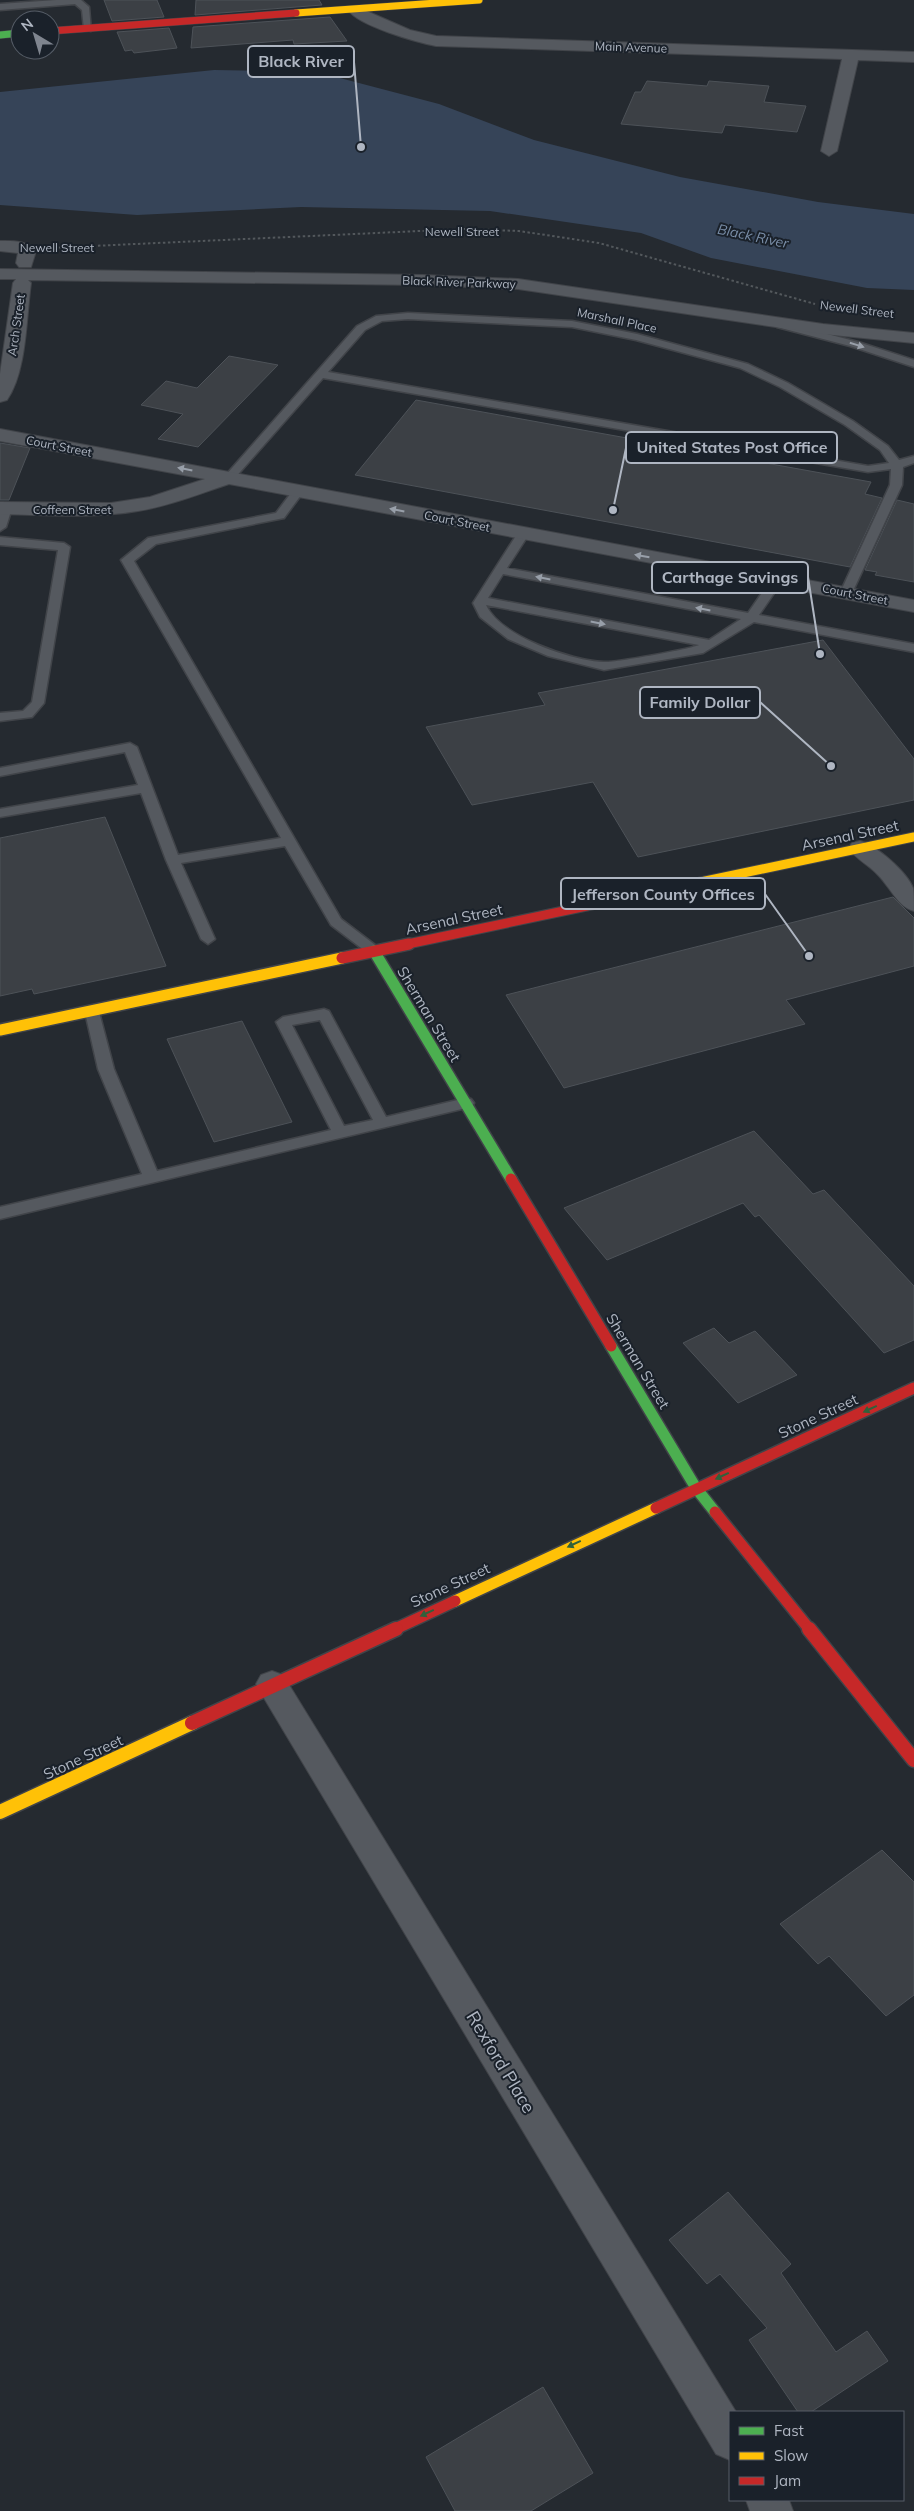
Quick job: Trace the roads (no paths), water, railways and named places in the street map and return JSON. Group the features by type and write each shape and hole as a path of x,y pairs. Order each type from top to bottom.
{"main road":[{"path":"60,30 355,10 379,4 478,0"},
{"name":"Arsenal Street","path":"0,1030 914,837"},
{"name":"Sherman Street","path":"374,951 696,1488 914,1760"},
{"name":"Stone Street","path":"0,1812 272,1684 914,1388"}],"street":[{"name":"Main Avenue","path":"355,10 415,38 436,41 914,57"},
{"path":"829,151 851,55"},
{"name":"Newell Street","path":"0,246 18,247 27,251 25,263"},
{"name":"Black River Parkway","path":"0,274 413,280 518,284 603,295 759,320 914,338"},
{"name":"Arch Street","path":"0,396 10,372 22,283"},
{"name":"Court Street","path":"0,434 523,534 914,606"},
{"name":"Coffeen Street","path":"3,508 94,511 130,507 180,494 229,478"},
{"path":"860,848 886,868 914,904"},
{"name":"Rexford Place","path":"272,1684 729,2438"}],"lane":[{"path":"0,7 77,1 86,8 88,29"},
{"name":"Marshall Place","path":"229,478 361,328 380,318 408,316 572,324 637,337 744,366 784,384 849,423 884,448 896,464"},
{"path":"759,320 854,344 914,364"},
{"path":"321,374 868,469 914,459"},
{"path":"846,593 896,485 896,464"},
{"path":"298,491 280,516 152,541 127,560 336,922 374,951"},
{"path":"0,527 3,508"},
{"path":"523,534 481,600 480,610 483,616 510,635 559,655 604,666 699,650 712,644 750,618 778,580"},
{"path":"0,541 64,546 38,703 27,714 0,717"},
{"path":"499,570 914,648"},
{"path":"481,600 712,644"},
{"path":"0,772 130,747 173,860 208,939"},
{"path":"0,813 146,788"},
{"path":"173,860 289,841"},
{"path":"92,1012 106,1069 152,1178"},
{"path":"340,1133 283,1022 324,1014 382,1123"},
{"path":"0,1213 466,1103"}],"water":[{"path":"214,70 317,72 439,104 534,140 680,177 818,202 914,214 914,290 867,288 711,258 641,233 490,211 301,207 137,215 0,205 0,92"}],"place":[{"name":"Black River","path":"361,147"},
{"name":"United States Post Office","path":"613,510"},
{"name":"Carthage Savings","path":"820,654"},
{"name":"Family Dollar","path":"831,766"},
{"name":"Jefferson County Offices","path":"809,956"}]}
